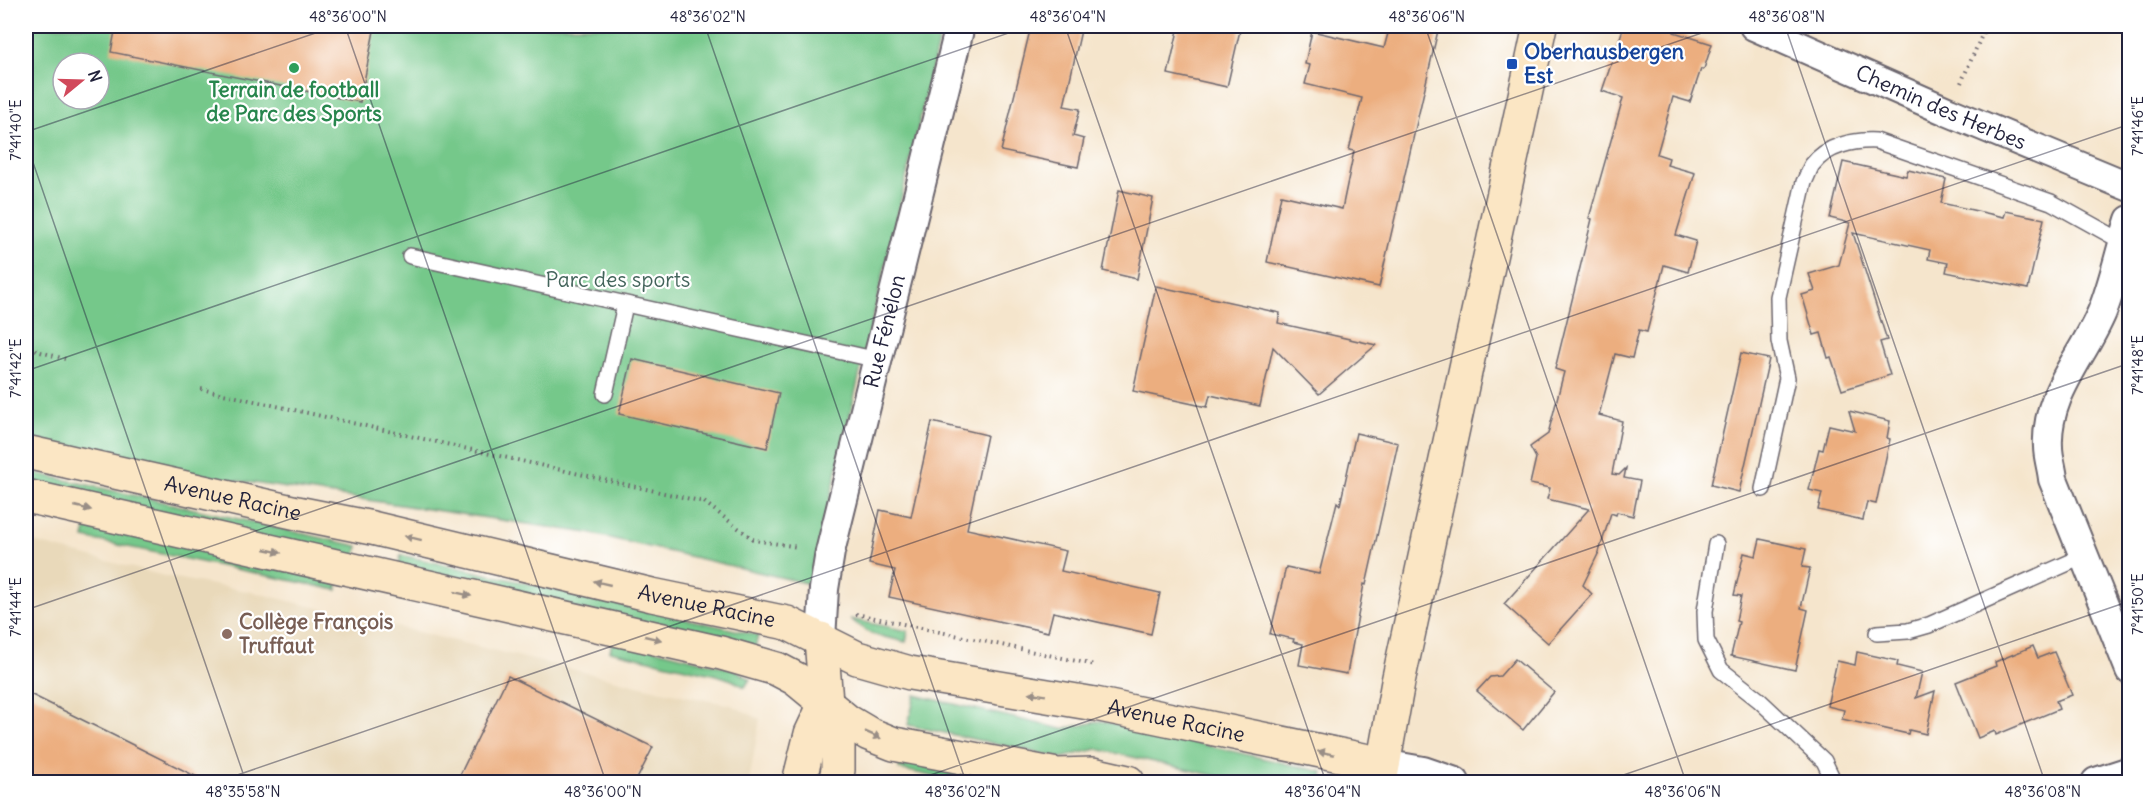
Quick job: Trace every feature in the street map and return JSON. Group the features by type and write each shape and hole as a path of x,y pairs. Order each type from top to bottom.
{"street":[{"name":"Rue Fénélon","path":"821,639 830,552 960,26"},
{"path":"1455,783 1423,771 1382,773 1398,682 1540,26"},
{"name":"Chemin des Herbes","path":"1754,26 1949,112 2130,187"},
{"path":"2126,231 2113,284 2100,316 2059,390 2050,419 2048,447 2054,479 2130,670"},
{"name":"Avenue Racine","path":"26,452 372,528 652,595 787,623 857,658 909,673 1095,704 1382,773"},
{"name":"Avenue Racine","path":"26,496 721,653 777,669 796,679 847,721 869,734 894,744 1057,775 1094,774 1128,783"},
{"path":"821,639 826,702 838,735 838,770 835,783"},
{"path":"799,783 811,734 826,702"},
{"path":"2096,783 2130,771"}],"lane":[{"path":"1763,489 1787,378 1779,341 1778,297 1804,182 1812,165 1825,154 1855,140 1876,141 2051,202 2126,231"},
{"path":"411,256 878,360"},
{"path":"606,394 625,305"},
{"path":"1716,544 1705,612 1706,640 1721,670 1759,700 1824,761 1834,783"},
{"path":"1876,633 1908,631 1929,625 2084,556"}],"path":[{"path":"1949,112 1986,26"},
{"path":"26,342 37,351 65,359"},
{"path":"201,389 704,502 754,540 830,552"},
{"path":"824,605 855,614 1098,666"}],"shaded area":[{"name":"Collège François Truffaut","path":"26,540 164,576 252,592 662,691 731,705 760,719 749,782 26,782"}],"green space":[{"name":"Parc des sports","path":"26,26 942,26 810,584 588,533 26,449"},
{"path":"26,471 358,546 355,560 26,486"},
{"path":"88,521 340,578 337,590 84,538"},
{"path":"401,555 758,635 755,648 398,569"},
{"path":"850,619 908,631 906,642 871,634"},
{"path":"613,639 736,670 750,679 745,687 717,675 610,651"},
{"path":"915,695 1062,729 1101,721 1323,772 1321,782 1243,782 1097,749 1061,758 908,725"},
{"path":"900,761 1001,782 958,782 899,769"}],"building":[{"name":"Terrain de football de Parc des Sports","path":"116,26 375,26 360,102 111,52"},
{"path":"1031,26 1082,26 1064,106 1080,109 1073,136 1084,139 1078,167 1001,151"},
{"path":"1179,26 1241,26 1227,87 1168,74"},
{"path":"1390,26 1439,26 1379,287 1267,262 1281,195 1342,209 1354,151 1349,150 1362,98 1305,84 1310,65 1305,64 1312,31 1384,48"},
{"path":"1624,26 1676,26 1674,32 1712,44 1690,102 1673,97 1657,154 1669,158 1667,165 1695,173 1676,235 1696,241 1688,272 1664,265 1647,332 1639,330 1632,358 1615,354 1599,415 1622,421 1612,474 1619,475 1626,468 1624,478 1640,481 1633,516 1617,512 1616,515 1611,513 1599,552 1583,585 1592,594 1548,643 1504,604 1589,509 1547,499 1550,488 1530,484 1536,458 1530,447 1548,434 1564,372 1555,369 1592,219 1589,218 1623,98 1602,91"},
{"path":"1843,162 1906,176 1908,170 1946,179 1941,203 2004,217 2006,211 2044,219 2028,289 1946,272 1948,263 1928,259 1930,250 1853,233 1887,340 1880,342 1890,375 1842,390 1831,357 1828,358 1821,333 1814,335 1802,295 1815,291 1809,274 1839,265 1850,223 1830,218"},
{"path":"1119,190 1153,198 1137,279 1103,271"},
{"path":"1156,286 1280,313 1278,323 1376,345 1319,394 1273,347 1260,406 1210,395 1207,407 1133,391"},
{"path":"1741,353 1769,359 1739,492 1711,485"},
{"path":"632,359 779,393 767,448 619,414"},
{"path":"1849,411 1890,421 1887,438 1890,439 1876,504 1867,502 1863,520 1818,510 1822,493 1809,490 1819,449 1823,450 1829,425 1855,431"},
{"path":"932,422 987,435 967,529 1066,551 1061,571 1160,593 1151,634 1053,612 1048,632 889,597 895,570 869,564 880,510 911,517"},
{"path":"1356,433 1398,443 1366,585 1364,584 1347,674 1299,665 1303,644 1293,642 1294,639 1270,634 1286,567 1319,574 1337,502 1340,505"},
{"path":"1760,539 1806,549 1802,567 1810,568 1801,608 1808,610 1795,670 1731,656 1739,622 1736,621 1741,596 1734,595 1744,553 1756,556"},
{"path":"2033,646 2038,658 2054,652 2072,695 2056,701 2059,709 1996,735 1995,731 1978,738 1956,682 1996,666 1995,662"},
{"path":"1857,652 1898,661 1897,666 1922,672 1916,698 1935,691 1926,734 1909,730 1908,734 1842,719 1844,710 1827,706 1837,661 1855,665"},
{"path":"1515,659 1554,692 1523,730 1477,691 1490,677 1500,676"},
{"path":"508,676 653,747 635,783 456,783"},
{"path":"26,692 123,740 209,783 26,783"}],"place":[{"name":"Oberhausbergen Est","path":"1512,64"},
{"name":"Terrain de football de Parc des Sports","path":"294,68"},
{"name":"Collège François Truffaut","path":"227,634"}]}
